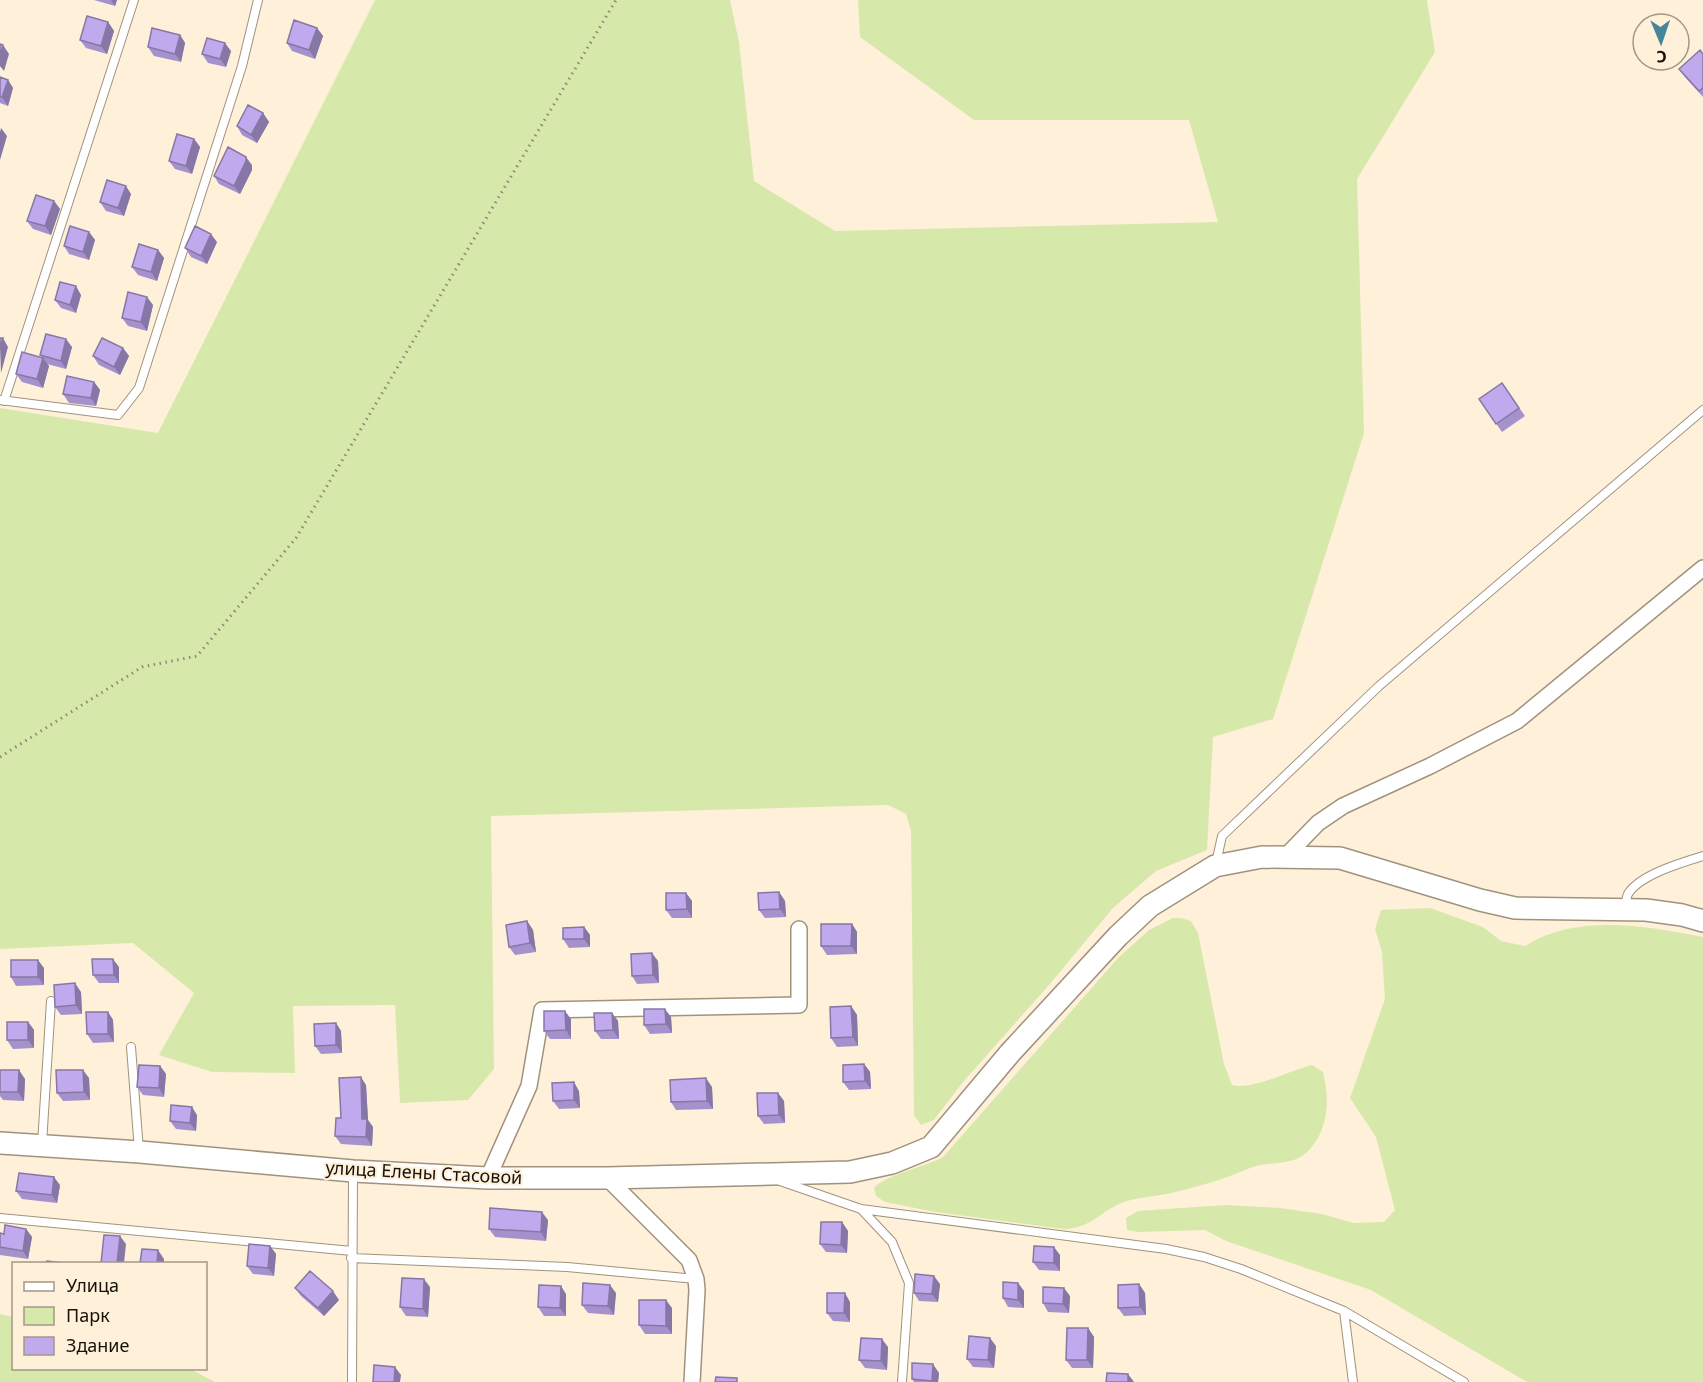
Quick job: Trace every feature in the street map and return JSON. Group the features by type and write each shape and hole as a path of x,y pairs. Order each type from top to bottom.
{"main road":[{"name":"улица Елены Стасовой","path":"0,1143 140,1152 353,1171 488,1178 607,1178 850,1172 892,1163 931,1147 1011,1053 1118,936 1150,906 1215,866 1248,859 1286,856 1340,858 1480,900 1515,908 1625,908 1682,915 1703,921"}],"street":[{"path":"1286,856 1318,824 1343,806 1430,766 1517,721 1703,568"},
{"path":"488,1178 529,1086 542,1010 799,1005 799,929"},
{"path":"607,1178 689,1260 698,1290 692,1382"}],"lane":[{"path":"134,0 2,401 118,415 139,388 242,66 258,0"},
{"path":"1215,866 1222,836 1379,686 1703,410"},
{"path":"1625,908 1628,894 1641,882 1674,865 1703,856"},
{"path":"41,1146 51,1001"},
{"path":"131,1047 140,1152"},
{"path":"352,1382 353,1171"},
{"path":"765,1175 816,1195 861,1209 1166,1249 1204,1257 1241,1269 1344,1311 1464,1382"},
{"path":"861,1209 892,1242 909,1282 902,1382"},
{"path":"0,1218 352,1255 567,1267 696,1279"},
{"path":"1344,1311 1353,1382"}],"path":[{"path":"0,757 142,667 196,656 296,538 616,0"}],"green space":[{"path":"375,0 730,0 739,42 754,181 835,231 1218,222 1189,120 974,120 860,37 858,0 1427,0 1435,52 1357,179 1364,433 1273,719 1213,737 1207,850 1156,871 1113,908 1049,985 963,1082 934,1120 921,1125 914,1115 911,831 906,814 888,805 491,816 494,1069 468,1100 400,1103 395,1005 293,1006 295,1073 212,1072 159,1055 194,993 133,943 0,949 0,408 158,433"},
{"path":"1430,908 1483,927 1501,941 1525,946 1567,929 1589,926 1635,926 1703,937 1703,1382 1527,1382 1371,1290 1226,1241 1205,1230 1138,1232 1127,1230 1126,1218 1138,1211 1225,1205 1280,1208 1322,1214 1353,1223 1384,1222 1395,1210 1376,1137 1350,1098 1385,999 1382,952 1375,929 1381,910"},
{"path":"1173,918 1191,921 1198,933 1224,1064 1232,1085 1260,1083 1312,1065 1323,1072 1327,1093 1326,1115 1319,1135 1306,1153 1294,1160 1256,1166 1191,1188 1123,1202 1087,1224 1064,1229 935,1212 885,1202 876,1196 874,1188 879,1183 943,1157 1118,958 1149,930"},
{"path":"0,1314 12,1317 12,1370 192,1370 215,1382 0,1382"}],"building":[{"path":"87,16 108,22 101,46 80,40"},
{"path":"294,20 317,28 309,50 287,43"},
{"path":"152,28 180,35 175,54 148,47"},
{"path":"207,38 225,43 220,59 202,54"},
{"path":"1700,50 1703,54 1703,88 1699,91 1682,72 1691,72 1691,58"},
{"path":"0,77 8,80 2,97 0,97"},
{"path":"248,105 263,113 251,135 237,126"},
{"path":"177,134 194,139 186,166 169,161"},
{"path":"228,147 246,157 234,186 214,176"},
{"path":"107,180 126,186 118,208 100,202"},
{"path":"36,195 54,201 45,226 27,221"},
{"path":"70,226 89,232 83,252 64,246"},
{"path":"195,226 211,234 201,256 185,248"},
{"path":"139,244 158,250 151,272 132,267"},
{"path":"60,282 76,286 70,305 55,300"},
{"path":"128,292 147,297 141,322 122,318"},
{"path":"46,334 66,339 61,361 40,355"},
{"path":"102,338 123,348 114,367 93,356"},
{"path":"22,352 43,358 37,379 16,374"},
{"path":"67,376 94,382 91,398 63,394"},
{"path":"1502,383 1519,408 1496,424 1479,399"},
{"path":"779,892 780,909 759,910 758,893"},
{"path":"666,893 686,893 687,909 666,910"},
{"path":"527,921 530,943 509,947 506,925"},
{"path":"821,924 852,924 851,946 821,946"},
{"path":"584,927 584,939 563,939 563,928"},
{"path":"652,953 653,975 632,976 631,954"},
{"path":"92,959 113,959 114,975 93,975"},
{"path":"11,960 38,960 38,977 11,977"},
{"path":"75,983 76,1005 55,1007 54,985"},
{"path":"851,1006 853,1037 831,1038 830,1007"},
{"path":"644,1009 665,1009 666,1024 644,1025"},
{"path":"544,1011 565,1011 566,1030 544,1031"},
{"path":"86,1012 108,1012 108,1034 87,1034"},
{"path":"594,1013 612,1013 613,1030 595,1031"},
{"path":"7,1022 28,1022 28,1040 7,1040"},
{"path":"336,1023 336,1045 315,1046 314,1024"},
{"path":"864,1064 865,1081 843,1082 843,1065"},
{"path":"139,1065 160,1066 159,1088 137,1087"},
{"path":"0,1070 19,1070 18,1092 0,1092"},
{"path":"56,1070 83,1070 84,1092 57,1093"},
{"path":"361,1077 362,1119 367,1119 366,1137 335,1136 336,1118 341,1118 339,1078"},
{"path":"706,1078 707,1101 671,1102 670,1080"},
{"path":"574,1082 574,1100 553,1101 552,1083"},
{"path":"757,1093 778,1093 779,1115 758,1116"},
{"path":"171,1105 192,1107 190,1123 170,1121"},
{"path":"19,1173 54,1177 52,1195 16,1191"},
{"path":"490,1208 542,1212 541,1232 489,1229"},
{"path":"821,1222 842,1222 841,1245 820,1244"},
{"path":"5,1225 26,1229 23,1251 0,1247 0,1233 4,1234"},
{"path":"104,1235 120,1236 117,1262 101,1262"},
{"path":"249,1244 270,1246 268,1268 247,1266"},
{"path":"1034,1246 1054,1247 1054,1263 1033,1262"},
{"path":"142,1249 158,1250 157,1262 140,1262"},
{"path":"310,1271 333,1291 318,1308 295,1288"},
{"path":"915,1274 934,1276 932,1294 914,1293"},
{"path":"402,1278 424,1279 423,1309 400,1307"},
{"path":"1003,1282 1018,1283 1018,1300 1003,1298"},
{"path":"583,1283 610,1285 608,1306 582,1305"},
{"path":"1139,1284 1140,1307 1118,1308 1118,1285"},
{"path":"539,1285 561,1286 560,1308 538,1307"},
{"path":"1043,1287 1064,1288 1063,1304 1043,1303"},
{"path":"827,1293 845,1293 844,1313 827,1313"},
{"path":"639,1300 666,1300 666,1326 639,1325"},
{"path":"1067,1328 1088,1328 1087,1360 1066,1360"},
{"path":"969,1336 990,1338 988,1360 967,1359"},
{"path":"861,1338 882,1339 881,1361 859,1360"},
{"path":"912,1363 933,1364 932,1381 912,1379"},
{"path":"374,1365 395,1367 394,1382 373,1382"},
{"path":"1107,1373 1128,1374 1128,1382 1106,1382"},
{"path":"716,1377 737,1378 737,1382 715,1382"}]}
